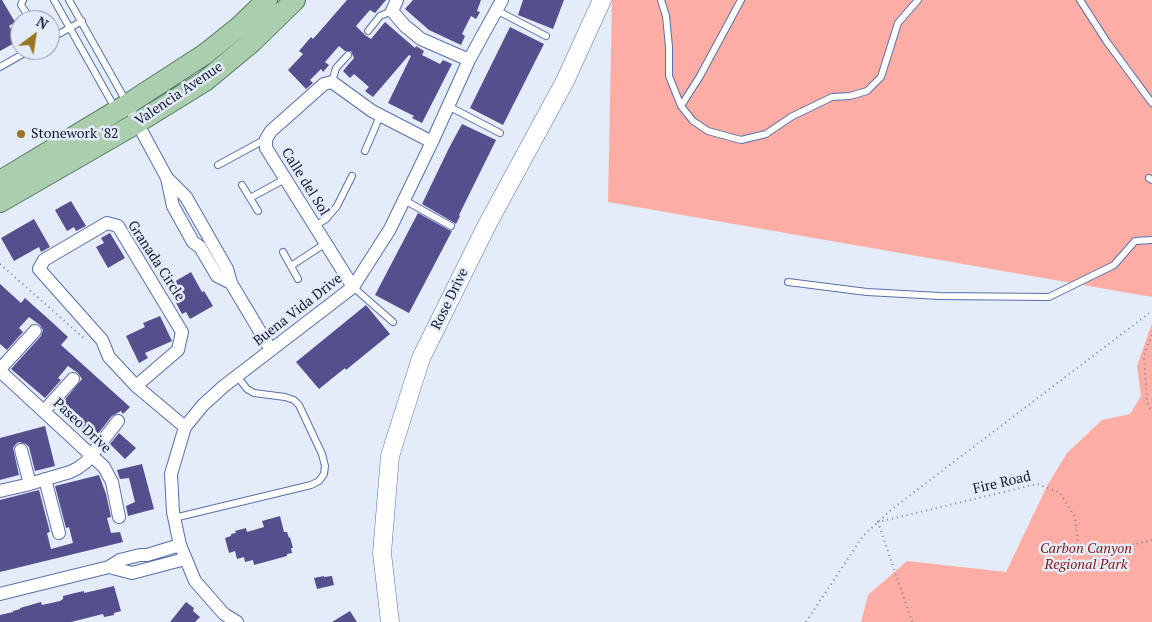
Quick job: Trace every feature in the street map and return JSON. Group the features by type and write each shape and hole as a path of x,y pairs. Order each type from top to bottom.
{"main road":[{"name":"Valencia Avenue","path":"0,181 205,54 240,26 266,0"},
{"name":"Valencia Avenue","path":"0,202 137,123 204,81 252,42 295,0"}],"street":[{"name":"Rose Drive","path":"390,622 382,553 390,456 422,358 487,225 565,81 602,0"},
{"name":"Buena Vida Drive","path":"237,622 224,614 195,581 180,545 174,518 171,474 185,427 224,386 353,287 390,229 469,60 499,5"},
{"path":"395,6 405,26 421,39 469,60"},
{"path":"332,82 372,112 432,142"},
{"name":"Calle del Sol","path":"332,82 324,84 271,131 266,139 266,148 353,287"},
{"path":"122,107 137,123 167,178 186,197 227,268 231,283 271,350"},
{"name":"Granada Circle","path":"136,386 178,350 182,332 118,226 107,223 44,260 39,269 102,340 109,357 136,386 185,427"},
{"path":"0,370 35,331"},
{"name":"Paseo Drive","path":"0,370 104,467 112,482 119,518"},
{"path":"44,411 73,378"},
{"path":"0,491 30,484 78,468 86,462 118,421"},
{"path":"21,450 30,484"},
{"path":"45,479 59,533"},
{"path":"0,594 110,567 120,560 140,555 147,556 180,545"},
{"path":"110,567 132,573 185,559"}],"lane":[{"path":"54,0 70,28 122,107"},
{"path":"69,0 82,21 122,107"},
{"path":"661,0 666,16 669,76 681,106 693,121 708,131 741,140 766,134 791,117 832,97 850,96 867,90 881,77 898,23 918,0"},
{"path":"681,106 700,76 741,0"},
{"path":"1080,0 1107,42 1152,103"},
{"path":"499,5 546,36"},
{"path":"368,31 380,16 395,6"},
{"path":"60,34 82,21"},
{"path":"332,82 336,68 348,55"},
{"path":"0,67 12,60"},
{"path":"448,106 500,133"},
{"path":"365,151 380,116"},
{"path":"218,165 266,139"},
{"path":"315,226 326,219 337,206 352,176"},
{"path":"250,198 285,179"},
{"path":"242,184 258,211"},
{"path":"404,200 451,226"},
{"path":"788,282 867,292 933,296 1049,297 1114,265 1135,241 1152,240"},
{"path":"291,266 326,243"},
{"path":"283,252 298,279"},
{"path":"353,287 393,322"},
{"path":"174,518 311,485 319,481 324,474 325,466 322,454 299,405 294,400 286,397 254,393 247,389 237,376"}],"path":[{"path":"0,264 86,340"},
{"path":"806,622 863,536 878,522 1152,311"},
{"path":"1152,335 1144,357 1147,401 1152,410"},
{"name":"Fire Road","path":"878,522 1037,484 1059,492 1075,517 1078,542 1088,550 1100,552 1152,540"},
{"path":"878,522 912,622"}],"green space":[{"path":"612,0 1152,0 1152,297 608,202"},
{"name":"Carbon Canyon Regional Park","path":"1152,323 1152,622 861,622 868,595 907,561 1006,572 1047,486 1067,453 1102,420 1130,414 1141,396 1137,366"}],"building":[{"path":"0,0 2,0 10,14 10,45 0,51"},
{"path":"347,0 386,0 375,13 370,10 356,26 371,39 385,22 415,48 416,46 424,51 422,55 440,64 443,60 452,64 422,123 412,118 414,116 388,103 411,56 409,55 373,97 365,91 369,87 354,74 350,78 343,71 354,58 351,51 345,51 339,46 325,62 329,65 323,72 321,69 310,80 313,83 306,89 288,70 303,54 299,51 311,37 313,39"},
{"path":"413,0 481,0 477,11 480,12 476,19 471,16 462,34 465,36 461,45 429,30 405,9"},
{"path":"523,0 564,0 553,29 518,15"},
{"path":"510,27 544,44 503,125 470,108"},
{"path":"462,124 496,140 456,224 422,204"},
{"path":"71,201 86,226 76,231 74,227 67,231 55,210"},
{"path":"418,213 452,231 409,313 375,295"},
{"path":"34,219 50,247 41,252 39,247 14,261 1,238"},
{"path":"110,233 125,258 108,268 96,247 104,243 101,238"},
{"path":"191,272 202,292 204,291 213,306 190,319 186,312 182,314 167,286"},
{"path":"0,284 21,303 25,298 68,337 61,345 130,407 123,414 121,411 112,416 93,440 76,427 83,419 63,402 82,379 78,373 68,366 58,378 61,380 45,398 11,369 41,336 43,330 40,325 29,317 19,328 23,332 7,350 0,344"},
{"path":"366,305 390,334 346,370 345,368 319,389 296,362"},
{"path":"160,316 172,341 145,353 148,358 139,363 126,336 145,327 143,323"},
{"path":"45,426 55,466 35,471 29,447 19,442 13,448 19,475 0,480 0,438"},
{"path":"119,433 136,448 125,459 110,444"},
{"path":"142,464 154,509 128,516 126,506 135,502 129,478 120,479 117,470"},
{"path":"99,475 106,494 111,517 107,518 111,533 120,532 123,542 0,572 0,500 39,490 50,532 47,533 51,549 73,543 69,527 66,528 55,486"},
{"path":"280,516 284,532 287,532 290,537 293,548 291,548 292,553 254,565 253,560 245,562 244,557 237,559 235,551 229,553 225,538 236,533 235,531 246,528 247,532 264,527 262,521"},
{"path":"332,576 334,585 317,589 314,578"},
{"path":"114,586 121,611 114,613 114,615 104,617 103,614 71,622 0,622 0,615 20,608 41,602 42,605 60,601 63,599 63,596"},
{"path":"186,602 194,608 193,611 200,617 195,622 170,622"},
{"path":"350,611 357,622 332,622"}],"place":[{"name":"Stonework '82","path":"21,134"}]}
